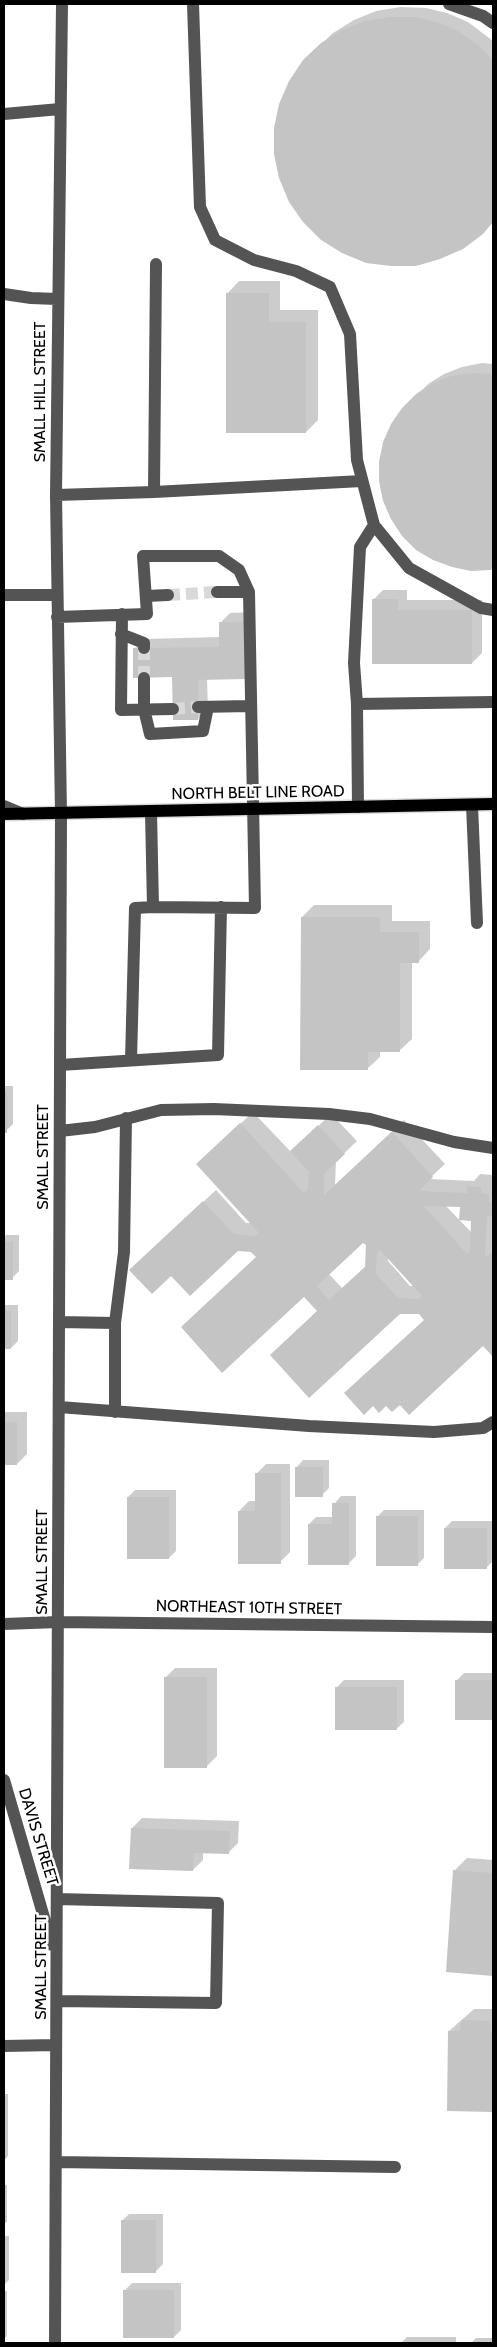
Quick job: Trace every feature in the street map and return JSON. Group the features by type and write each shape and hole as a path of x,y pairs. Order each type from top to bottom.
{"main road":[{"name":"NORTH BELT LINE ROAD","path":"4,814 493,804"}],"street":[{"name":"SMALL HILL STREET","path":"61,780 56,496 62,4"},
{"path":"193,4 200,207 215,240 254,260 296,271 330,287 350,334 356,460 374,525 409,568 481,608 493,610"},
{"path":"449,4 486,14"},
{"path":"4,114 60,109"},
{"path":"154,492 156,264"},
{"path":"4,294 57,299"},
{"path":"56,496 362,481"},
{"path":"358,807 357,704 354,663 360,547 374,525"},
{"path":"57,617 147,614 144,556 219,556 238,570 248,592 249,706 255,908 135,908 131,1060"},
{"path":"217,592 248,592"},
{"path":"4,594 57,595"},
{"path":"146,596 168,595"},
{"path":"122,614 121,710 173,709"},
{"path":"121,634 144,643 144,648"},
{"path":"144,678 144,709 150,734 203,731 203,707 249,706"},
{"path":"357,704 493,702"},
{"name":"SMALL STREET","path":"55,2343 61,780"},
{"path":"472,804 478,923"},
{"name":"NORTH BELT LINE ROAD","path":"4,806 23,814"},
{"path":"151,812 153,907"},
{"path":"4,820 23,814"},
{"path":"60,1065 218,1055 221,907"},
{"path":"60,1131 95,1127 161,1110 214,1109 329,1114 370,1119 454,1142 493,1148"},
{"path":"115,1412 115,1322 124,1252 126,1118"},
{"path":"59,1322 115,1322"},
{"path":"59,1407 309,1426 434,1432 483,1428 493,1422"},
{"name":"NORTHEAST 10TH STREET","path":"4,1624 58,1622 493,1627"},
{"name":"DAVIS STREET","path":"4,1780 57,1962"},
{"path":"57,1899 218,1903 216,2003 57,2001"},
{"path":"4,2046 56,2045"},
{"path":"56,2162 395,2166"}],"building":[{"path":"390,17 415,17 437,22 458,31 477,44 493,60 493,222 483,234 463,249 440,259 416,266 366,263 342,253 321,240 303,222 289,202 279,178 274,154 274,128 279,104 289,81 303,60 321,43 342,30 365,21"},
{"path":"226,293 269,293 269,322 306,322 306,433 226,433"},
{"path":"471,373 493,374 493,569 491,570 471,571 452,567 433,560 416,550 402,536 391,519 383,501 379,481 379,462 383,442 391,424 402,408 416,394 433,383 451,376"},
{"path":"372,599 398,599 398,610 472,610 472,664 372,664"},
{"path":"219,622 244,622 246,679 198,680 198,720 173,720 172,677 133,678 133,648 219,647"},
{"path":"301,917 380,917 380,932 419,932 419,963 400,963 400,1052 368,1052 368,1070 300,1070"},
{"path":"4,1092 7,1092 7,1133 4,1133"},
{"path":"240,1123 304,1193 308,1189 309,1172 290,1151 318,1125 345,1154 324,1174 324,1195 392,1132 433,1177 419,1191 467,1193 467,1186 481,1187 481,1193 489,1194 489,1202 493,1202 493,1216 487,1216 485,1254 487,1257 493,1251 493,1357 483,1346 409,1415 400,1405 392,1412 386,1406 379,1413 373,1406 364,1415 344,1393 424,1320 419,1314 400,1314 309,1398 270,1355 317,1311 304,1297 222,1373 181,1327 256,1257 251,1252 238,1251 190,1296 171,1276 152,1294 129,1270 203,1201 234,1234 256,1236 259,1233 196,1164","holes":["424,1206 460,1207 459,1220 471,1221 470,1251 467,1254","363,1243 366,1245 365,1267 329,1300 317,1286","380,1250 422,1296 419,1299 398,1298 376,1274 377,1253"]},
{"path":"4,1242 13,1242 13,1280 4,1280"},
{"path":"4,1311 11,1311 11,1349 4,1349"},
{"path":"4,1422 17,1422 17,1465 4,1465"},
{"path":"295,1467 323,1467 323,1497 295,1497"},
{"path":"255,1473 281,1473 281,1564 238,1564 238,1511 255,1511"},
{"path":"127,1497 169,1497 169,1559 127,1559"},
{"path":"332,1503 349,1503 349,1565 308,1565 308,1524 332,1524"},
{"path":"376,1516 418,1516 418,1566 376,1566"},
{"path":"444,1528 487,1528 487,1569 444,1569"},
{"path":"164,1677 207,1677 207,1768 164,1768"},
{"path":"455,1680 493,1680 493,1720 455,1720"},
{"path":"335,1687 397,1687 397,1730 335,1730"},
{"path":"131,1828 230,1831 229,1854 194,1853 193,1871 129,1869"},
{"path":"453,1870 493,1873 493,1976 446,1972"},
{"path":"461,2020 490,2021 490,2031 493,2031 493,2112 447,2111 448,2031 460,2031"},
{"path":"121,2220 156,2220 156,2273 121,2273"},
{"path":"123,2290 174,2290 174,2338 123,2338"}],"tunnel":[{"path":"168,595 217,592"},
{"path":"144,648 144,678"},
{"path":"173,709 198,707"}]}
